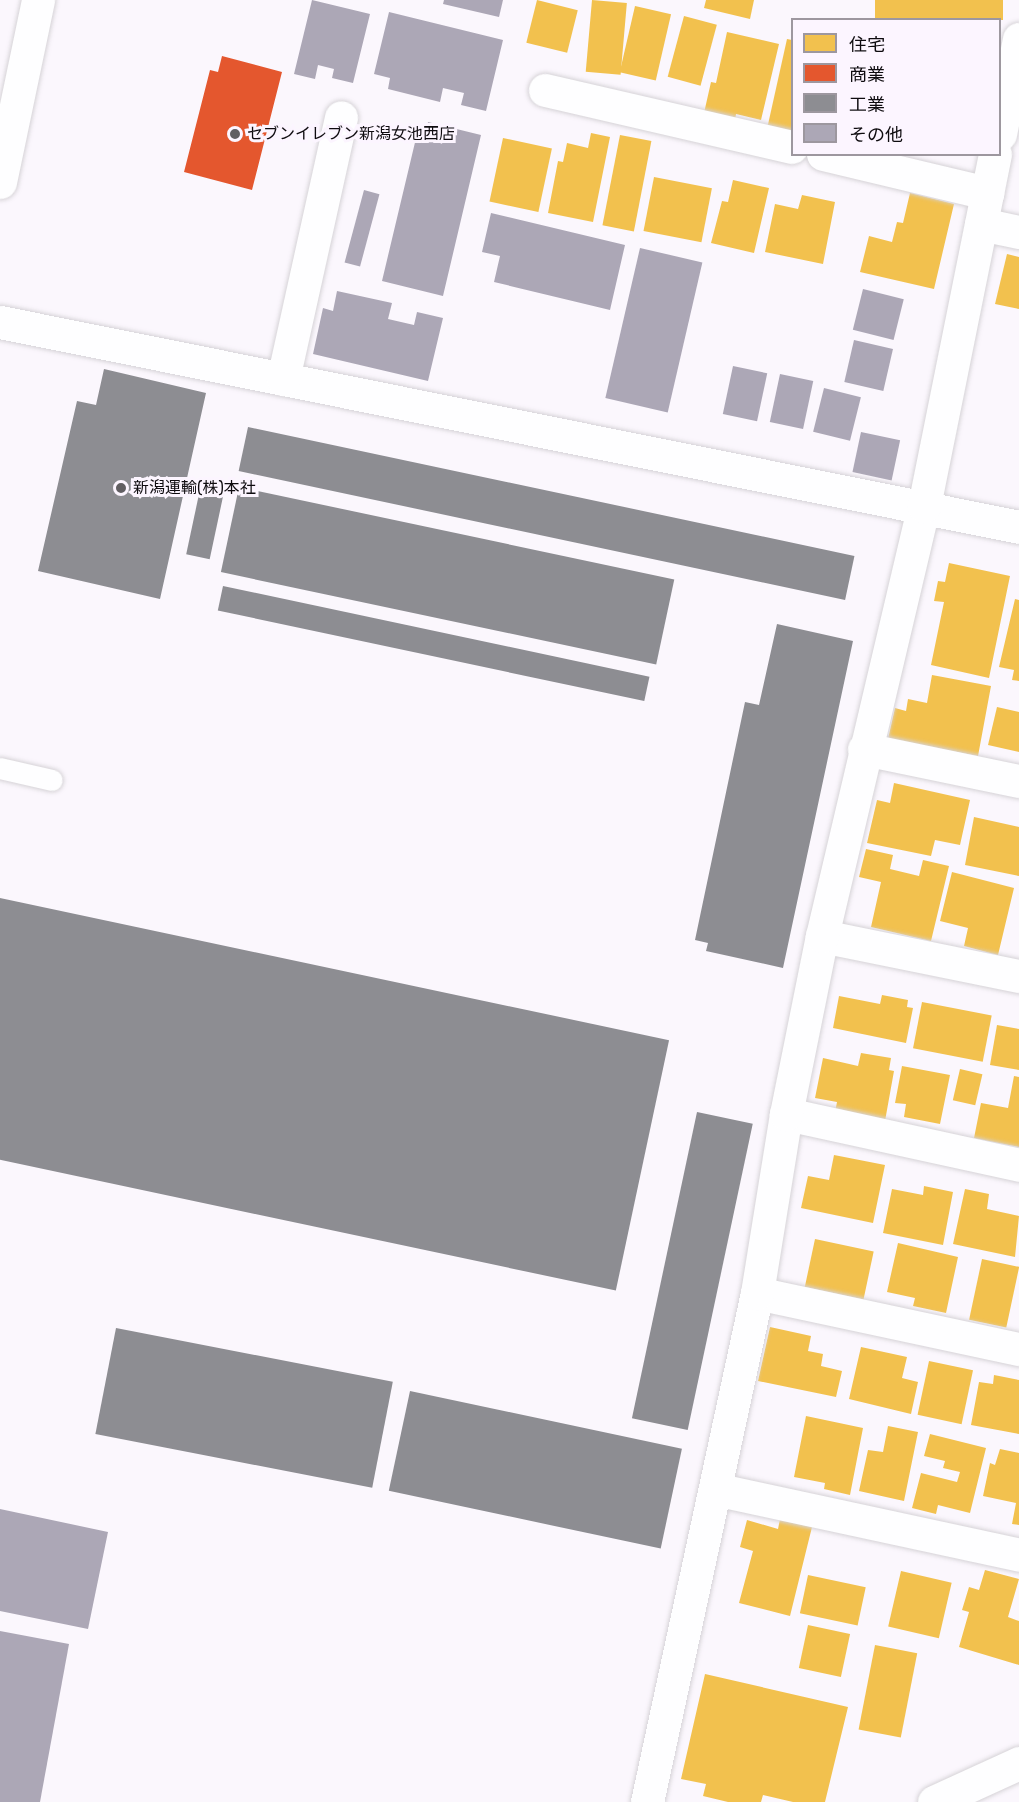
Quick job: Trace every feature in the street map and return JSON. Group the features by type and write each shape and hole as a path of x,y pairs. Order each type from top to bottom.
{"street":[{"path":"0,182 38,0"},
{"path":"1001,125 1018,48"},
{"path":"545,90 791,147"},
{"path":"282,379 341,117"},
{"path":"831,156 987,193"},
{"path":"647,1802 757,1293 786,1114 822,936 864,749 924,506 995,156"},
{"path":"981,224 1019,232"},
{"path":"0,322 924,506 1019,527"},
{"path":"864,749 1019,781"},
{"path":"822,936 1019,976"},
{"path":"786,1114 1019,1165"},
{"path":"757,1293 1019,1349"},
{"path":"715,1489 1019,1555"},
{"path":"934,1802 1019,1762"}],"lane":[{"path":"0,768 52,780"}],"building: 住宅":[{"path":"537,0 578,10 567,53 526,43"},
{"path":"592,0 627,3 621,75 586,72"},
{"path":"706,0 754,0 750,19 704,8"},
{"path":"875,0 1003,0 1003,20 1001,18 875,18"},
{"path":"635,6 671,14 656,81 620,72"},
{"path":"684,16 717,25 701,86 668,77"},
{"path":"727,32 779,44 761,120 736,114 735,120 704,113 711,82 716,83"},
{"path":"787,39 791,40 791,134 767,129"},
{"path":"591,133 610,137 593,222 548,213 558,161 563,162 567,143 588,148"},
{"path":"620,135 651,141 634,231 602,225"},
{"path":"503,138 552,148 538,212 489,202"},
{"path":"654,177 712,188 701,242 644,231"},
{"path":"733,180 769,188 754,253 711,243 722,201 728,202"},
{"path":"910,193 954,204 934,289 860,272 869,236 892,242 897,222 903,223"},
{"path":"802,195 835,202 823,264 765,252 775,204 798,209"},
{"path":"1007,254 1019,257 1019,309 995,304"},
{"path":"949,563 1010,576 989,678 931,665 944,602 934,601 938,581 945,582"},
{"path":"1015,599 1019,600 1019,681 1012,680 1014,670 999,667"},
{"path":"932,675 991,686 978,756 888,739 895,708 906,711 908,699 927,703"},
{"path":"997,707 1019,712 1019,752 988,745"},
{"path":"894,783 970,800 960,845 935,840 931,856 867,843 877,800 890,803"},
{"path":"974,817 1019,827 1019,876 965,865"},
{"path":"866,849 893,855 890,869 919,876 923,860 949,866 931,941 871,927 881,882 859,877"},
{"path":"952,872 1014,888 998,955 964,946 968,928 940,921"},
{"path":"882,995 908,1000 907,1007 913,1008 906,1043 833,1028 839,996 880,1004"},
{"path":"922,1002 992,1016 983,1062 913,1048"},
{"path":"997,1025 1019,1029 1019,1070 990,1065"},
{"path":"861,1053 891,1058 889,1070 894,1071 885,1121 835,1112 837,1102 815,1098 823,1058 858,1066"},
{"path":"902,1066 950,1075 940,1124 904,1117 906,1104 895,1103"},
{"path":"960,1069 982,1074 975,1105 953,1100"},
{"path":"1014,1076 1019,1077 1019,1147 974,1138 981,1103 1008,1108"},
{"path":"834,1155 885,1165 873,1223 801,1208 808,1176 829,1180"},
{"path":"924,1186 953,1192 943,1245 883,1233 892,1189 923,1195"},
{"path":"965,1189 989,1194 987,1209 1019,1216 1015,1257 953,1244"},
{"path":"815,1239 874,1251 864,1299 805,1287"},
{"path":"898,1243 958,1257 946,1313 913,1306 915,1298 887,1292"},
{"path":"982,1259 1019,1267 1006,1328 969,1320"},
{"path":"770,1327 811,1336 808,1351 823,1354 821,1366 842,1371 836,1397 758,1381"},
{"path":"861,1347 907,1357 902,1378 918,1382 911,1414 849,1399"},
{"path":"929,1361 973,1370 962,1424 918,1415"},
{"path":"994,1375 1019,1380 1019,1434 971,1425 979,1382 993,1384"},
{"path":"806,1416 863,1428 850,1495 824,1489 825,1483 794,1477"},
{"path":"888,1426 918,1432 904,1501 859,1491 868,1450 883,1452"},
{"path":"930,1434 986,1448 970,1513 938,1505 936,1514 912,1508 921,1473 957,1482 960,1472 943,1468 945,1461 924,1456"},
{"path":"1000,1449 1019,1453 1019,1525 1012,1524 1016,1503 983,1496 990,1463 995,1465"},
{"path":"780,1519 812,1527 790,1616 739,1603 753,1551 740,1547 747,1520 778,1529"},
{"path":"985,1570 1019,1579 1008,1617 1019,1621 1019,1665 959,1647 969,1612 962,1610 969,1587 979,1590"},
{"path":"901,1571 952,1583 939,1638 888,1627"},
{"path":"808,1575 866,1587 858,1625 800,1613"},
{"path":"808,1625 850,1634 841,1677 799,1668"},
{"path":"875,1645 917,1653 901,1738 859,1729"},
{"path":"705,1674 848,1707 825,1802 793,1802 763,1795 761,1802 728,1802 703,1796 706,1784 681,1779"}],"building: 商業":[{"path":"222,56 282,72 252,190 184,172 210,70 218,72"}],"building: 工業":[{"name":"新潟運輸(株)本社","path":"104,369 206,393 160,599 38,571 77,401 96,405"},
{"path":"248,427 854,556 845,600 239,471"},
{"path":"202,480 225,485 210,559 186,554"},
{"path":"239,487 674,580 656,665 221,572"},
{"path":"223,586 649,677 644,701 218,610"},
{"path":"777,624 853,641 783,968 706,951 708,943 695,940 745,702 759,705"},
{"path":"0,898 669,1040 616,1291 0,1160"},
{"path":"697,1112 753,1124 688,1430 632,1418"},
{"path":"116,1328 393,1382 372,1488 95,1434"},
{"path":"410,1391 682,1449 661,1549 389,1491"}],"building: その他":[{"path":"312,0 370,14 353,83 332,78 334,69 318,65 315,79 294,74"},
{"path":"444,0 503,0 499,17 443,4"},
{"path":"389,12 503,40 486,111 461,105 464,93 443,88 440,102 388,89 390,78 374,74"},
{"path":"428,122 481,135 443,296 382,281 417,134 425,137"},
{"path":"364,190 379,194 360,267 345,262"},
{"path":"491,213 625,245 610,310 494,282 500,256 482,252"},
{"path":"640,248 702,262 668,412 605,398"},
{"path":"863,289 904,299 894,340 853,330"},
{"path":"337,291 392,303 388,319 414,325 417,312 443,318 428,381 313,354 323,308 333,311"},
{"path":"854,340 893,349 883,391 844,382"},
{"path":"733,366 767,373 757,421 723,414"},
{"path":"780,374 813,381 803,429 770,422"},
{"path":"824,388 861,397 850,441 813,432"},
{"path":"861,432 900,440 892,480 852,472"},
{"path":"0,1509 108,1532 88,1629 0,1611"},
{"path":"0,1631 69,1644 40,1802 0,1802"}],"place":[{"name":"セブンイレブン新潟女池西店","path":"235,134"},
{"name":"新潟運輸(株)本社","path":"121,488"}]}
